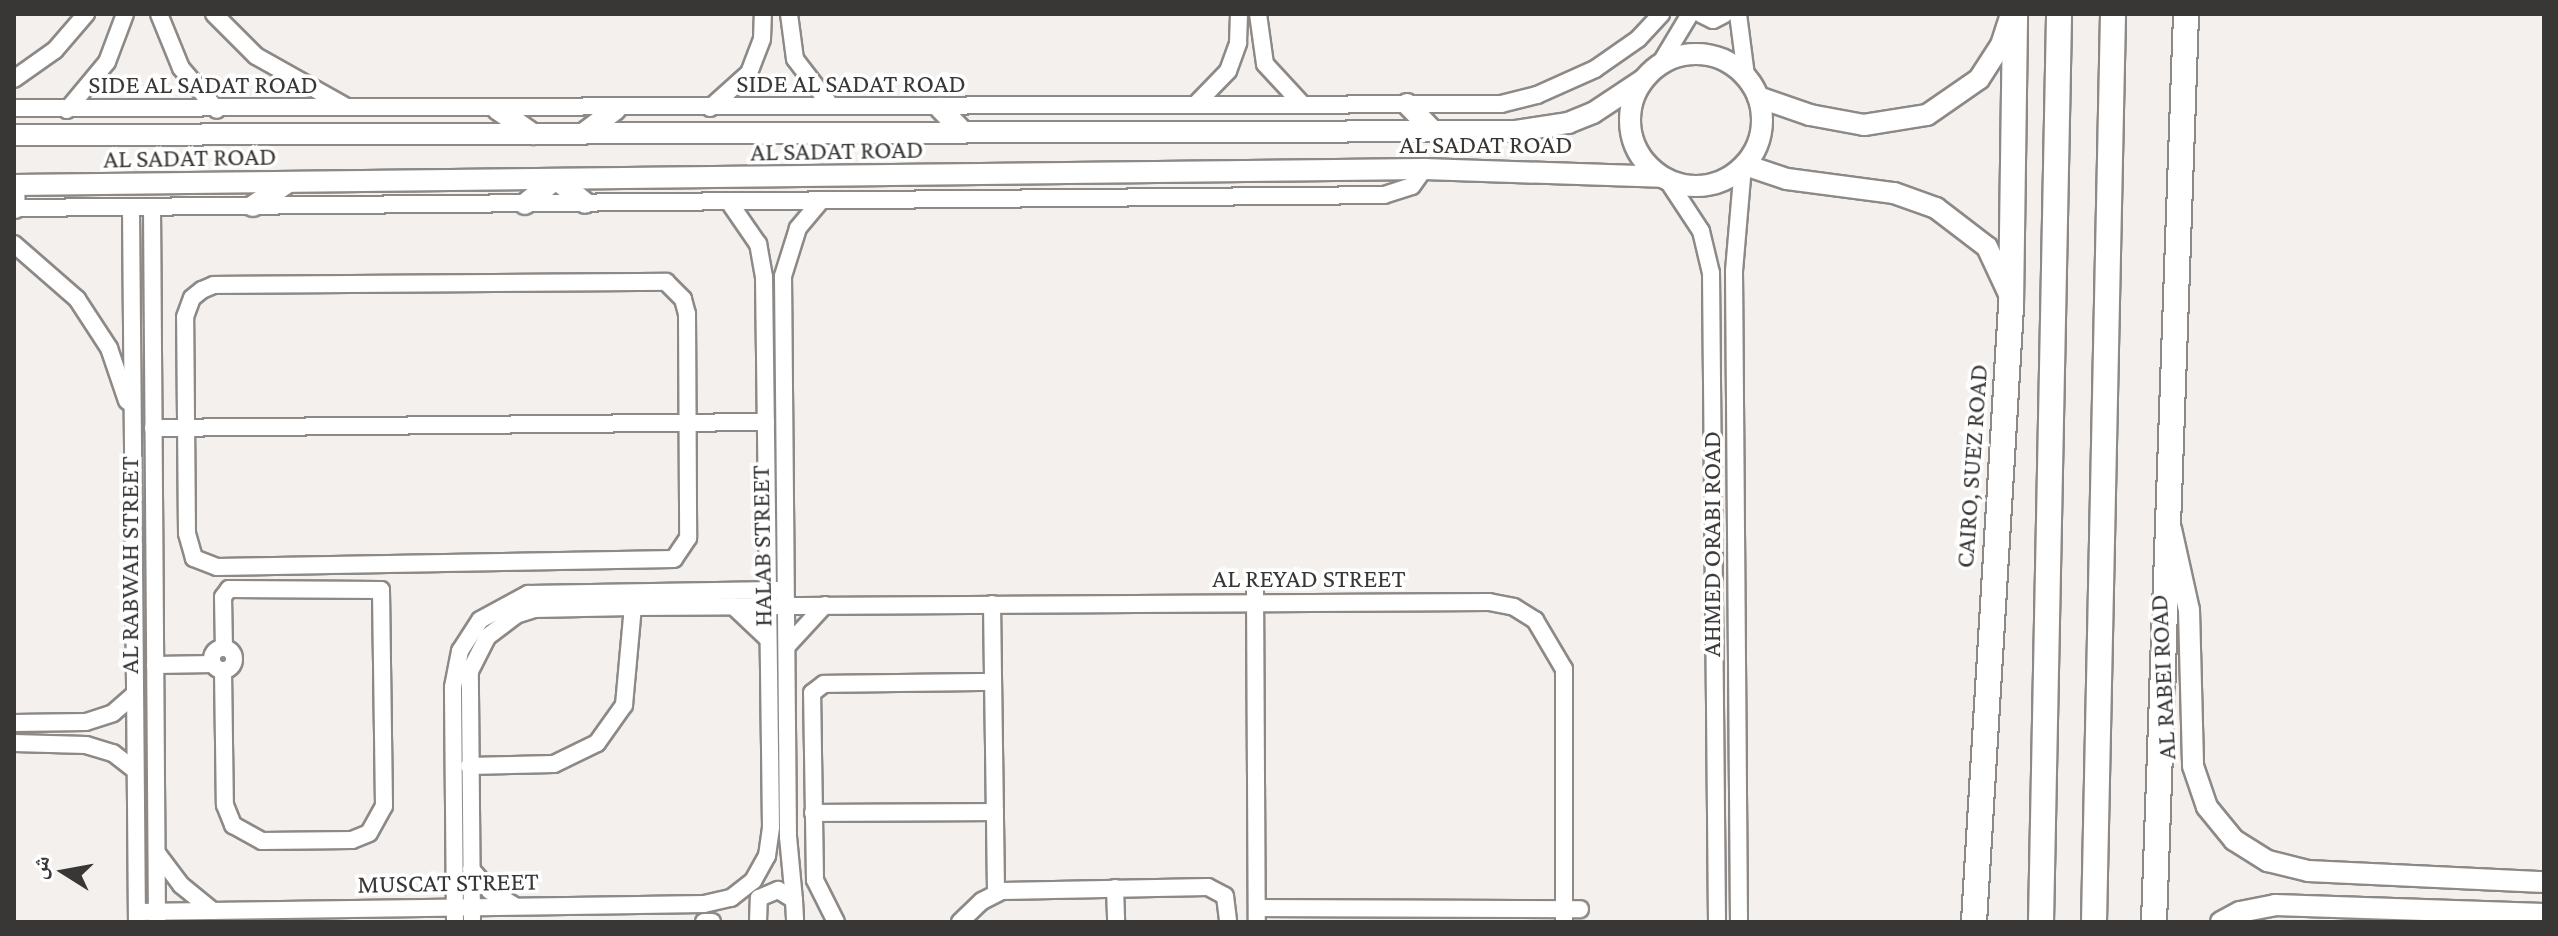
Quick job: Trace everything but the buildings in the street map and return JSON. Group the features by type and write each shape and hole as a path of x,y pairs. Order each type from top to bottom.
{"highway":[{"name":"CAIRO, SUEZ ROAD","path":"1974,922 2011,306 2013,14"},
{"path":"2041,922 2059,14"},
{"path":"2094,922 2113,14"},
{"path":"2154,922 2186,14"}],"main road":[{"path":"1758,97 1810,115 1864,125 1927,115 1979,79 2001,45 2013,14"},
{"path":"1702,54 1726,61 1746,76 1758,97 1761,133 1744,166 1702,186 1665,179 1646,164 1632,138 1631,108 1643,80 1660,64 1702,54"},
{"name":"AL SADAT ROAD","path":"14,135 1529,130 1568,123 1643,80"},
{"path":"1407,104 1433,131"},
{"path":"940,108 962,131"},
{"path":"497,109 533,134"},
{"path":"583,134 616,109"},
{"path":"1744,166 1787,179 1894,193 1936,208 1987,247 2011,306"},
{"name":"AL SADAT ROAD","path":"14,185 1424,169 1665,179"},
{"path":"525,204 556,180 585,203"},
{"path":"253,206 286,184"},
{"path":"14,185 15,208"},
{"name":"AL RABEI ROAD","path":"2168,519 2189,610 2191,752 2201,794 2215,819 2245,849 2278,865 2308,871 2544,882"},
{"path":"2308,871 2286,880 2284,891 2316,905"},
{"path":"2221,922 2251,908 2316,905 2544,914"}],"street":[{"path":"14,79 55,50 86,14"},
{"path":"67,110 107,62 125,14"},
{"path":"159,14 181,68 217,110"},
{"path":"214,14 256,56 348,108"},
{"path":"710,108 749,73 762,39 763,14"},
{"path":"789,14 795,59 831,106"},
{"path":"1196,104 1228,71 1238,43 1239,14"},
{"path":"1258,14 1265,64 1302,104"},
{"name":"SIDE AL SADAT ROAD","path":"14,108 616,109 1501,104 1537,95 1617,55 1661,14"},
{"path":"1660,64 1690,14"},
{"path":"1701,14 1713,20 1725,14"},
{"path":"1738,14 1746,76"},
{"name":"AHMED ORABI ROAD","path":"1739,922 1734,271 1744,166"},
{"path":"15,208 1384,195 1412,186 1424,169"},
{"name":"AHMED ORABI ROAD","path":"1665,179 1706,245 1713,355 1717,922"},
{"name":"HALAB STREET","path":"729,202 751,228 763,260 771,837 756,904 758,922"},
{"name":"HALAB STREET","path":"798,914 788,837 783,276 790,243 820,202"},
{"name":"AL RABWAH STREET","path":"131,207 137,917"},
{"name":"AL RABWAH STREET","path":"152,207 157,917"},
{"path":"14,244 58,278 94,322 133,417"},
{"path":"666,282 683,299 688,423 688,538 684,550 666,563 217,567 194,558 187,533 187,427 185,317 192,298 214,285 666,282"},
{"path":"132,301 152,299"},
{"path":"1713,355 1734,355"},
{"path":"153,428 766,422"},
{"path":"463,914 471,869 470,671 487,637 516,615 534,609 633,607 734,598 767,555"},
{"path":"229,589 381,590 384,806 369,833 352,840 262,841 238,830 225,805 218,659 223,597 229,589"},
{"path":"463,914 455,669 480,620 528,594 734,598 768,639"},
{"path":"1255,595 1257,915 1569,913"},
{"name":"AL REYAD STREET","path":"734,598 786,598 825,605 992,604 1255,595 1489,602 1514,607 1535,620 1564,669 1569,913"},
{"path":"992,604 996,893"},
{"path":"787,646 825,605"},
{"path":"469,766 554,764 597,743 624,705 633,607"},
{"path":"155,660 218,659"},
{"path":"836,922 815,880 811,698 815,689 993,682"},
{"path":"15,722 86,722 113,713 134,695"},
{"path":"86,722 91,733 86,745"},
{"path":"15,744 86,745 113,753 135,770"},
{"path":"813,813 995,812"},
{"path":"156,852 181,885 213,911"},
{"path":"471,869 490,891 514,905"},
{"path":"759,887 783,891 798,914"},
{"name":"MUSCAT STREET","path":"137,917 213,911 463,914 514,905 704,904 759,887"},
{"path":"1115,888 1116,922"},
{"path":"960,922 996,893 1115,888 1214,888 1228,902 1228,922"},
{"path":"704,922 712,922"}]}
